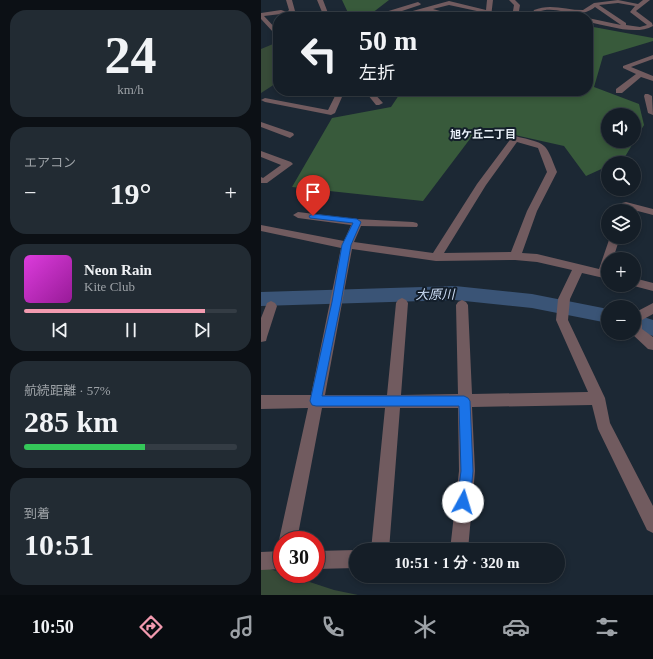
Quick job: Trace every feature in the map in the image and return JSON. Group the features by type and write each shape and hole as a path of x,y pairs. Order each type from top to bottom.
{"street":[{"path":"289,0 292,11 290,12"},
{"path":"320,0 325,12"},
{"path":"488,12 490,0"},
{"path":"512,0 517,6 516,12"},
{"path":"593,21 643,29 649,27 651,25 633,12 633,9 647,0"},
{"path":"536,12 541,9 554,8 578,12 587,11 601,2 616,1 627,2 639,6"},
{"path":"391,12 425,2"},
{"path":"415,12 449,3 481,12"},
{"path":"595,5 628,27"},
{"path":"427,9 438,12"},
{"path":"261,15 273,14"},
{"path":"261,15 273,28"},
{"path":"265,32 273,31"},
{"path":"653,57 625,67 653,79"},
{"path":"619,91 640,74"},
{"path":"266,99 331,113 339,96"},
{"path":"373,96 379,103"},
{"path":"647,96 653,113"},
{"path":"261,124 291,135"},
{"path":"436,257 482,184 515,139 541,146 545,149 552,172 532,211 515,256"},
{"path":"261,154 288,164 264,181 261,180"},
{"path":"641,209 653,212"},
{"path":"298,215 357,222 413,225"},
{"path":"290,531 337,302 347,245 357,222"},
{"path":"261,228 347,245 436,257 515,256 537,258 601,273"},
{"path":"579,268 565,299 562,320 598,398 603,424 653,524"},
{"path":"641,284 653,287"},
{"path":"381,543 402,303"},
{"path":"460,543 467,471 462,305"},
{"path":"261,337 271,306"},
{"path":"653,308 636,318 636,331 653,345"},
{"path":"261,402 394,402 598,398"},
{"path":"325,560 349,559"},
{"path":"261,560 273,560"}],"green space":[{"path":"342,0 389,0 373,12 348,12"},
{"path":"593,27 653,38 653,41 603,56 594,87 639,104 640,108 601,108 601,148 630,148 625,156 601,156 601,169 586,176 564,146 479,127 423,201 292,187 332,118 391,107 398,96 593,96"},
{"path":"273,44 273,85 261,93 261,49"},
{"path":"641,112 644,125 641,130"},
{"path":"261,566 273,570 273,583 313,583 334,590 358,595 261,595"}],"waterway":[{"name":"大原川","path":"261,299 455,293 532,301 601,315"},
{"name":"大原川","path":"641,324 653,328"}],"district":[{"name":"旭ケ丘二丁目","path":"483,134"}],"route":[{"path":"313,216 357,222 347,245 337,302 316,401 464,401 467,471 463,502"}]}
